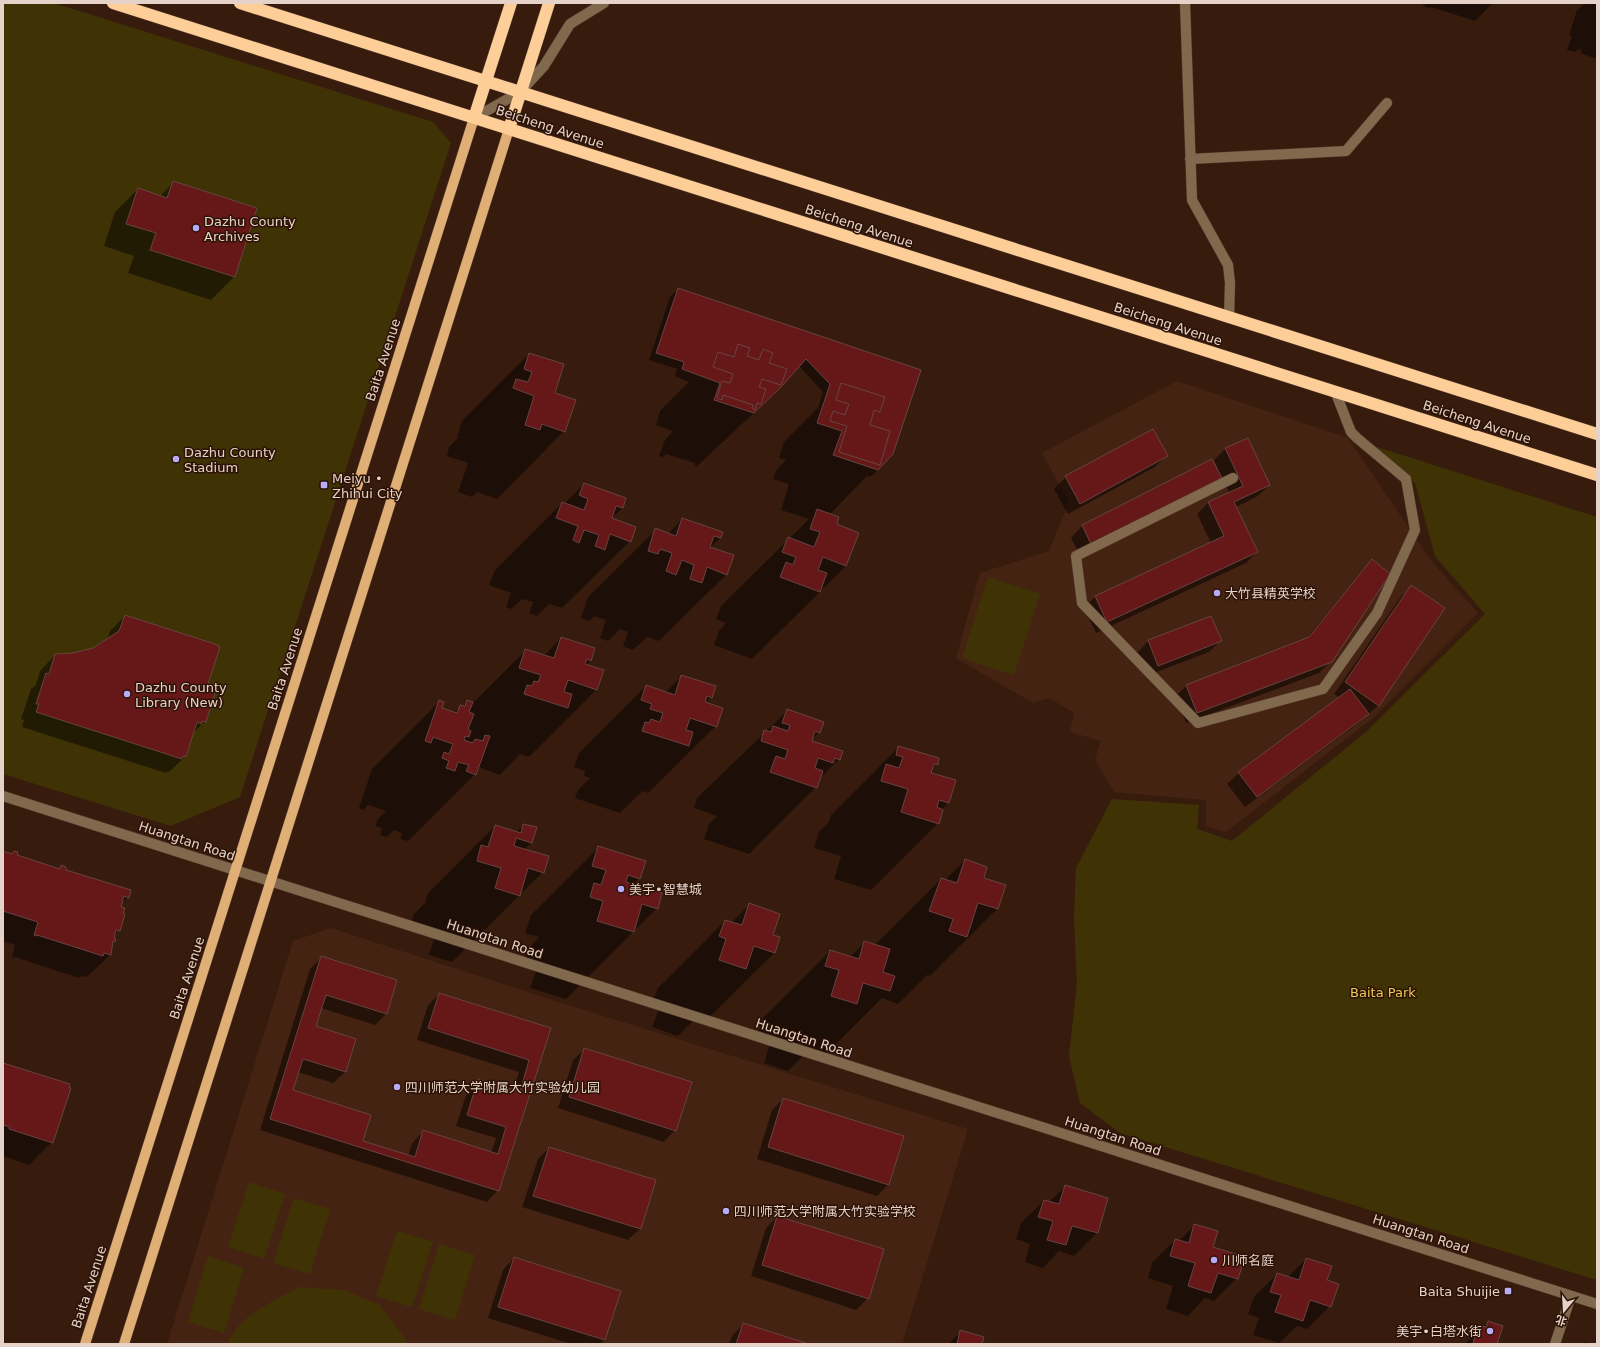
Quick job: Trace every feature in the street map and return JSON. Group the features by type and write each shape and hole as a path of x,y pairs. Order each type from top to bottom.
{"highway":[{"name":"Beicheng Avenue","path":"112,3 1597,475"},
{"name":"Beicheng Avenue","path":"240,3 1597,434"},
{"name":"Baita Avenue","path":"474,118 511,3"},
{"path":"510,129 548,3"}],"main road":[{"name":"Baita Avenue","path":"85,1344 474,118"},
{"path":"124,1344 510,129"}],"street":[{"path":"474,118 520,92 544,66 570,24 604,3"},
{"path":"1186,3 1192,200 1228,265 1230,283 1229,318"},
{"path":"1190,159 1346,151 1387,103"},
{"path":"1233,478 1076,556 1082,603 1198,723 1323,689 1377,613 1414,530 1406,478 1354,435 1335,391"},
{"name":"Huangtan Road","path":"3,796 1597,1304"},
{"path":"1555,1344 1571,1296"}],"shaded area":[{"name":"大竹县精英学校","path":"1177,381 1348,438 1432,562 1478,613 1374,717 1226,832 1206,826 1206,800 1114,792 1095,759 1101,741 1070,732 1074,713 1049,698 1033,703 956,658 980,573 1049,551 1069,502 1042,453"},
{"name":"四川师范大学附属大竹实验学校","path":"331,928 571,1006 968,1129 902,1344 167,1344 293,941"}],"green space":[{"name":"Dazhu County Stadium","path":"3,3 54,3 433,122 451,143 240,797 171,826 3,774"},
{"name":"Baita Park","path":"1374,446 1597,517 1597,1280 1120,1133 1080,1103 1069,1056 1077,983 1074,917 1076,868 1112,799 1199,805 1197,829 1232,841 1366,732 1485,614 1435,556 1415,483"},
{"path":"988,577 1040,594 1014,675 962,658"},
{"path":"249,1182 285,1194 264,1259 228,1247"},
{"path":"294,1198 330,1209 310,1274 273,1263"},
{"path":"397,1231 433,1242 412,1307 376,1296"},
{"path":"439,1244 475,1255 455,1320 419,1309"},
{"path":"208,1256 244,1268 224,1333 188,1322"},
{"path":"300,1287 344,1290 380,1305 409,1344 228,1344 232,1334 248,1317 269,1303"}],"building":[{"name":"Dazhu County Archives","path":"173,181 257,208 235,277 150,250 156,233 126,224 138,188 167,198"},
{"path":"678,288 921,370 893,454 878,470 833,455 842,431 817,423 830,384 806,359 782,386 754,413 714,400 720,383 682,369 684,362 656,353"},
{"path":"738,344 750,348 747,356 759,360 763,349 773,353 769,363 787,369 781,385 762,379 759,387 766,389 761,404 757,403 755,410 752,408 753,405 723,395 722,400 717,398 722,381 730,383 733,374 713,367 718,352 734,357"},
{"path":"529,353 564,364 555,393 576,400 565,432 542,424 540,430 525,425 534,396 513,388 516,379 528,382 532,372 524,369"},
{"path":"841,383 885,397 880,412 874,410 870,425 890,431 880,465 839,452 847,426 830,421 833,411 845,415 849,404 836,400"},
{"path":"1153,429 1168,456 1080,504 1065,476"},
{"name":"大竹县精英学校","path":"1248,438 1270,485 1234,502 1258,552 1107,622 1095,596 1224,536 1208,502 1243,486 1225,448"},
{"path":"1212,459 1222,478 1091,544 1082,525"},
{"path":"584,483 626,498 623,508 616,506 612,518 636,527 631,542 610,534 605,550 595,546 599,535 584,530 579,543 573,540 578,526 556,518 562,502 584,510 588,499 579,495"},
{"path":"817,509 839,517 837,524 859,533 846,566 823,557 818,570 827,573 820,592 780,577 786,562 793,565 796,557 782,552 788,537 814,547 820,532 810,529"},
{"path":"682,518 723,532 721,538 714,536 710,547 734,555 727,575 707,567 702,583 690,579 694,565 682,560 676,575 666,571 672,553 660,549 658,554 648,551 655,528 676,536"},
{"name":"大竹县精英学校","path":"1372,559 1390,574 1332,662 1197,713 1186,685 1309,637"},
{"path":"1411,585 1445,608 1379,706 1345,682"},
{"name":"Dazhu County Library (New)","path":"125,615 218,645 220,647 208,684 213,685 214,682 218,683 206,722 202,721 201,724 197,722 186,757 183,756 182,759 36,712 39,704 36,704 46,673 49,674 55,654 73,653 93,648 119,631"},
{"name":"大竹县精英学校","path":"1211,616 1222,641 1158,666 1148,640"},
{"path":"561,637 595,648 591,661 587,659 585,664 604,670 597,690 568,680 564,692 572,694 568,708 524,694 527,685 532,686 534,681 538,682 541,675 519,668 525,649 554,658"},
{"path":"681,675 716,686 712,698 707,696 705,702 723,708 717,727 690,718 686,730 693,732 689,746 642,731 645,722 649,723 651,719 660,722 663,713 650,709 652,704 641,700 646,685 675,695"},
{"path":"1350,689 1369,714 1257,797 1238,772"},
{"path":"439,700 444,702 442,708 457,713 460,705 465,706 467,700 473,702 469,712 474,714 468,729 471,731 469,737 465,736 464,740 473,743 475,739 483,741 485,735 490,736 476,775 466,771 469,765 458,762 455,771 446,768 449,761 442,758 444,752 449,754 453,744 433,737 431,743 425,741"},
{"path":"787,709 824,722 820,733 815,731 812,741 843,751 840,760 835,758 833,763 818,758 815,768 823,771 817,788 770,772 776,756 785,759 788,750 761,741 764,730 771,732 773,726 788,731 790,725 782,723"},
{"path":"898,746 939,758 938,765 934,764 931,773 956,780 949,803 939,800 937,807 943,810 939,824 901,812 908,789 881,781 886,764 899,768 903,757 896,755"},
{"path":"523,824 537,827 532,843 516,838 514,846 549,856 544,873 528,868 520,896 495,888 501,868 477,861 481,845 488,847 495,825 521,833"},
{"name":"美宇•智慧城","path":"598,846 646,861 640,879 628,875 626,882 662,893 658,909 642,904 634,932 597,921 603,901 590,897 594,883 601,885 606,870 592,866"},
{"path":"3,851 12,854 14,851 18,852 17,855 60,869 61,865 66,867 66,870 131,890 129,898 124,896 121,907 125,908 123,913 125,914 120,931 116,930 114,938 116,939 115,942 113,941 111,955 104,953 103,956 34,935 38,922 3,911"},
{"path":"965,859 987,867 984,878 1006,885 998,909 978,903 967,937 949,931 953,919 929,911 941,878 957,883"},
{"name":"美宇•智慧城","path":"749,903 780,914 773,935 780,937 775,953 754,946 746,969 719,960 726,939 719,936 725,920 742,925"},
{"path":"864,941 890,949 883,972 895,976 890,991 863,983 857,1004 831,996 839,970 825,966 830,950 859,959"},
{"path":"321,956 397,980 387,1014 326,995 316,1026 356,1039 346,1072 303,1059 293,1090 371,1115 363,1141 415,1157 423,1130 498,1154 506,1127 467,1115 478,1079 520,1092 529,1060 428,1028 439,993 551,1028 499,1191 270,1119"},
{"path":"584,1048 692,1082 676,1131 569,1097"},
{"path":"3,1063 70,1084 69,1087 71,1088 53,1143 9,1129 10,1127 3,1125"},
{"path":"783,1098 904,1136 889,1185 768,1147"},
{"path":"549,1147 656,1180 641,1229 533,1196"},
{"path":"1065,1185 1108,1198 1098,1233 1072,1226 1066,1245 1047,1240 1053,1221 1038,1217 1044,1200 1059,1204"},
{"path":"777,1216 884,1249 869,1299 762,1265"},
{"name":"川师名庭","path":"1194,1224 1218,1231 1213,1247 1245,1257 1238,1279 1218,1273 1211,1293 1188,1286 1195,1263 1170,1256 1175,1239 1189,1243"},
{"path":"514,1257 621,1291 605,1340 498,1307"},
{"name":"川师名庭","path":"1306,1258 1332,1266 1327,1280 1339,1284 1331,1307 1310,1300 1303,1321 1275,1312 1281,1295 1270,1292 1277,1273 1299,1280"},
{"name":"美宇•白塔水街","path":"1488,1321 1503,1326 1497,1344 1473,1344 1475,1335 1478,1336 1481,1326 1486,1327"},
{"path":"743,1323 809,1344 736,1344"},
{"path":"960,1330 984,1337 982,1344 957,1344"}],"place":[{"name":"Dazhu County Archives","path":"196,228"},
{"name":"Dazhu County Stadium","path":"176,459"},
{"name":"Meiyu • Zhihui City","path":"324,485"},
{"name":"大竹县精英学校","path":"1217,593"},
{"name":"Dazhu County Library (New)","path":"127,694"},
{"name":"美宇•智慧城","path":"621,889"},
{"name":"四川师范大学附属大竹实验幼儿园","path":"397,1087"},
{"name":"四川师范大学附属大竹实验学校","path":"726,1211"},
{"name":"川师名庭","path":"1214,1260"},
{"name":"Baita Shuijie","path":"1508,1291"},
{"name":"美宇•白塔水街","path":"1490,1331"}]}
